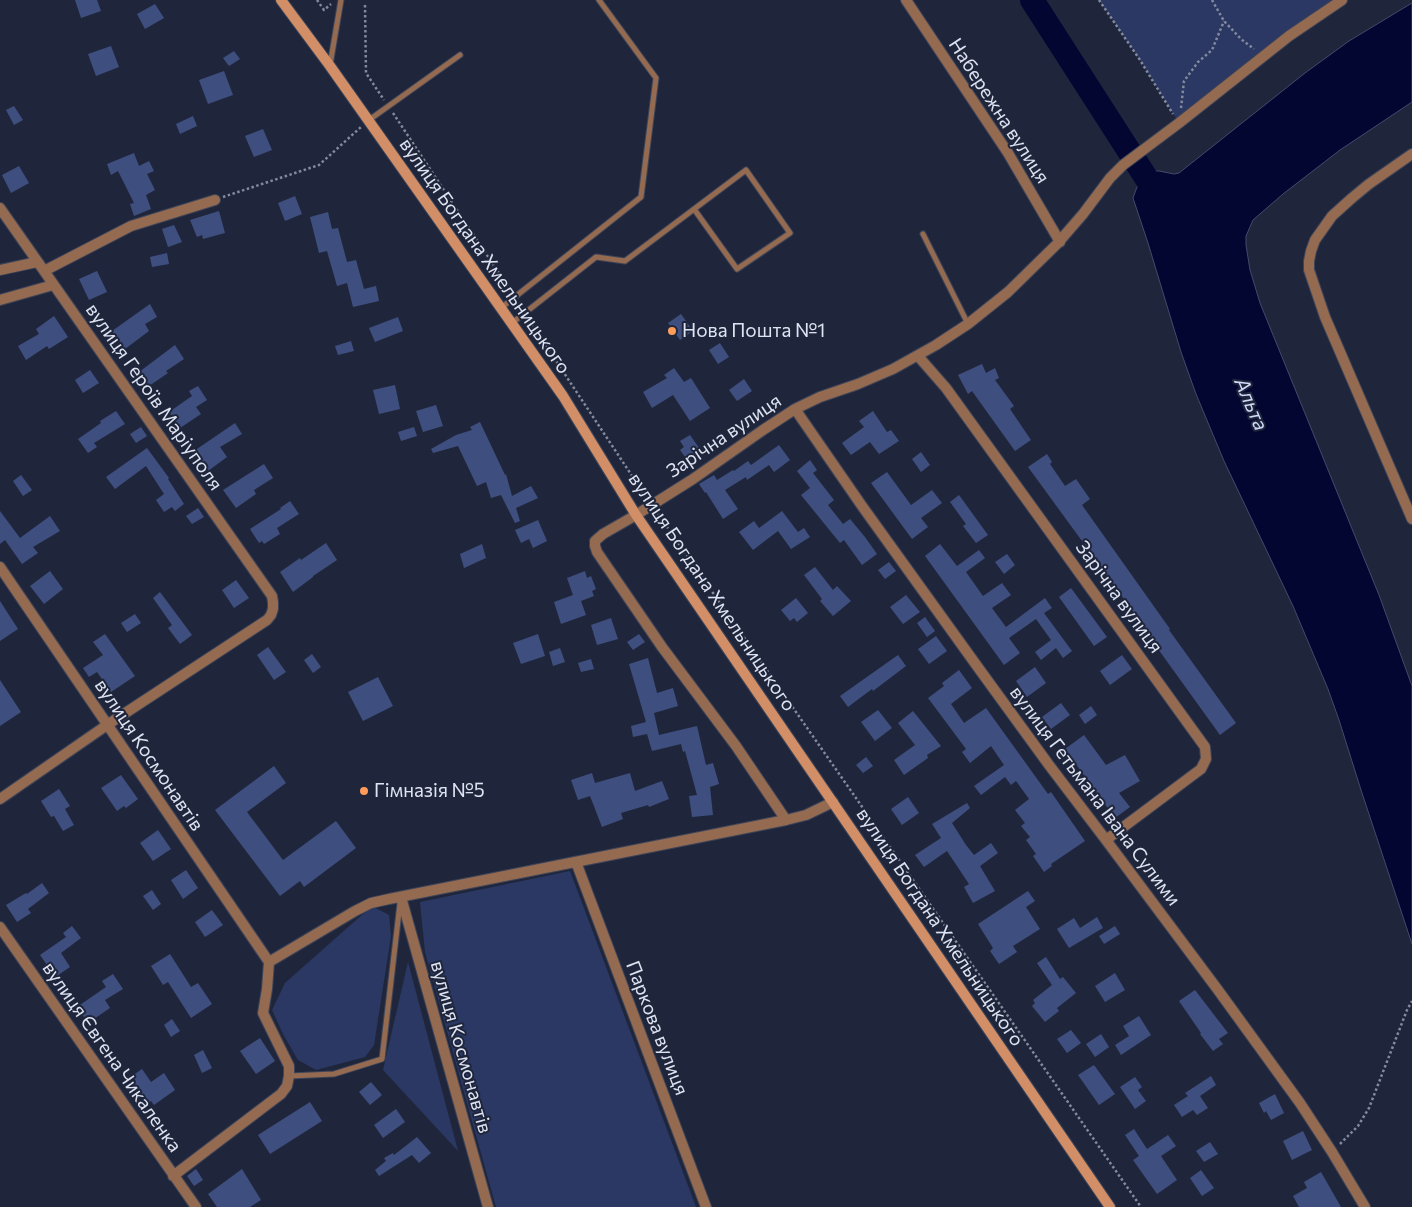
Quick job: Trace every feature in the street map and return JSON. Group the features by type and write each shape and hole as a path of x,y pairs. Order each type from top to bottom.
{"main road":[{"name":"вулиця Богдана Хмельницького","path":"281,0 330,66 563,396 636,516 1110,1207"}],"street":[{"name":"Набережна вулиця","path":"906,0 1008,152 1060,242"},
{"name":"Зарічна вулиця","path":"786,820 736,746 662,646 597,552 595,541 598,537 636,516 693,479 795,409 820,397 875,377 918,356 968,324 1008,292 1060,242 1113,174 1123,165 1295,31 1342,0"},
{"path":"1412,154 1369,184 1332,216 1315,240 1309,261 1309,270 1326,317 1412,519"},
{"path":"44,271 131,226 215,200"},
{"name":"вулиця Героїв Маріуполя","path":"0,208 272,596 274,609 267,620 107,725"},
{"path":"0,270 37,262"},
{"path":"0,300 53,285"},
{"name":"Зарічна вулиця","path":"918,356 946,388 1205,747 1206,759 1201,769 1106,840"},
{"name":"вулиця Гетьмана Івана Сулими","path":"795,409 982,674 1300,1103 1365,1207"},
{"name":"вулиця Космонавтів","path":"0,567 269,962"},
{"path":"0,799 107,725"},
{"path":"173,1176 281,1094 287,1086 289,1066 263,1013 269,962 355,910 371,903 786,820 806,815 833,802"},
{"name":"Паркова вулиця","path":"576,862 706,1207"},
{"name":"вулиця Космонавтів","path":"401,897 488,1207"},
{"name":"вулиця Євгена Чикаленка","path":"0,927 196,1207"},
{"path":"1101,1194 1101,1207"}],"lane":[{"path":"330,66 339,0"},
{"path":"501,308 641,197 656,78 599,0"},
{"path":"368,120 460,56"},
{"path":"511,323 596,257 625,261 694,209 746,170 790,233 737,269 694,209"},
{"path":"923,234 968,324"},
{"path":"289,1076 334,1074 382,1059 401,897"}],"path":[{"path":"317,0 324,10 339,0"},
{"path":"1099,0 1140,60 1179,123"},
{"path":"1212,0 1224,21 1241,39 1263,56"},
{"path":"365,5 366,74 515,298"},
{"path":"1179,123 1184,81 1198,62 1212,50 1224,21"},
{"path":"215,200 319,165 368,120"},
{"path":"525,313 652,506 1141,1207"},
{"path":"1332,1152 1358,1126 1365,1114 1412,1001"}],"shaded area":[{"path":"1099,0 1342,0 1179,123 1140,60"},
{"path":"570,871 696,1207 496,1207 425,952 420,902"},
{"path":"372,906 389,915 391,936 374,1045 365,1057 316,1070 298,1060 272,1010 285,983"},
{"path":"408,962 458,1151 383,1070"}],"water":[{"name":"Альта","path":"1412,3 1412,102 1340,150 1283,194 1253,220 1246,236 1246,245 1250,270 1260,303 1379,595 1412,686 1412,944 1328,689 1293,606 1224,461 1196,394 1133,198 1137,187 1154,171 1179,173 1305,73 1349,41"}],"building":[{"path":"75,0 97,0 101,11 81,18"},
{"path":"155,4 164,18 145,29 137,14"},
{"path":"111,46 119,67 96,76 88,54"},
{"path":"234,51 240,59 229,66 223,58"},
{"path":"224,71 233,95 208,104 199,80"},
{"path":"14,106 23,120 14,125 6,110"},
{"path":"193,116 197,126 180,134 176,124"},
{"path":"263,129 272,150 254,157 245,136"},
{"path":"134,153 139,166 149,161 154,171 147,174 155,190 146,195 151,209 134,216 130,204 134,203 118,171 111,175 107,164"},
{"path":"19,166 29,183 11,193 2,175"},
{"path":"295,196 302,214 285,221 278,203"},
{"path":"219,211 225,233 203,239 202,235 197,237 190,220"},
{"path":"328,212 332,229 338,228 347,262 356,260 364,289 376,286 379,301 353,307 347,283 337,286 327,251 319,253 310,217"},
{"path":"174,225 182,242 168,247 162,229"},
{"path":"167,253 169,264 152,267 150,257"},
{"path":"97,271 107,292 89,300 79,279"},
{"path":"150,304 157,317 145,324 149,331 125,349 112,331"},
{"path":"681,314 693,331 680,340 668,323"},
{"path":"54,316 68,337 49,349 47,346 26,360 18,346 39,334 36,329"},
{"path":"398,317 403,331 375,342 369,328"},
{"path":"351,341 354,351 338,355 335,346"},
{"path":"720,343 729,357 718,364 709,350"},
{"path":"175,345 184,359 149,386 139,372"},
{"path":"982,364 986,373 995,368 999,378 995,380 1014,406 1010,409 1031,440 1015,451 972,391 968,394 958,375"},
{"path":"674,368 684,382 691,378 710,408 690,421 673,395 652,408 643,392 667,378 664,375"},
{"path":"90,370 99,383 83,393 75,380"},
{"path":"744,379 752,391 737,401 729,390"},
{"path":"395,385 400,409 379,414 373,390"},
{"path":"198,386 207,400 196,407 201,414 180,428 169,412 192,396 189,391"},
{"path":"436,405 443,426 423,432 416,411"},
{"path":"116,411 125,424 94,443 97,447 88,453 78,439"},
{"path":"873,411 887,432 891,430 899,441 879,454 870,442 851,455 842,443 864,427 859,421"},
{"path":"480,422 506,474 512,496 531,486 538,498 516,508 520,521 515,523 501,495 491,498 486,482 477,486 458,446 433,453 431,449 456,435 472,430 470,427"},
{"path":"235,423 242,434 220,447 227,457 208,471 194,451"},
{"path":"141,427 147,436 136,443 130,434"},
{"path":"414,427 417,436 401,441 398,432"},
{"path":"690,435 702,452 688,461 680,450 684,447 680,441"},
{"path":"779,445 790,460 774,472 769,465 747,480 746,477 725,490 738,509 723,519 699,484 714,475 717,480 748,461 751,465"},
{"path":"147,448 169,478 184,504 175,511 172,507 164,512 156,500 164,494 146,466 115,489 106,477"},
{"path":"921,452 930,465 921,472 912,459"},
{"path":"1047,454 1052,462 1050,464 1065,486 1076,479 1090,499 1082,505 1236,723 1220,735 1028,467"},
{"path":"810,460 817,470 813,473 834,500 828,505 843,524 850,519 877,554 862,565 844,540 840,543 801,495 810,488 797,471"},
{"path":"264,464 273,478 254,490 256,494 236,508 223,490"},
{"path":"887,472 911,505 932,490 942,503 921,518 928,527 912,539 871,483"},
{"path":"21,475 32,490 23,496 13,481"},
{"path":"959,495 988,535 976,543 963,526 966,524 950,502"},
{"path":"290,501 299,514 277,528 280,534 264,544 262,541 259,543 250,529"},
{"path":"198,508 204,517 192,524 186,516"},
{"path":"0,511 20,538 50,516 60,531 33,547 38,553 22,564 5,540 0,544"},
{"path":"782,511 798,532 804,528 810,537 791,549 778,531 753,550 739,532 754,521 759,528"},
{"path":"538,520 547,541 533,548 529,539 521,543 515,530"},
{"path":"326,543 337,560 293,592 280,572"},
{"path":"482,544 486,558 464,568 460,554"},
{"path":"940,544 957,566 979,550 985,558 966,572 983,596 1002,583 1011,595 992,608 1006,627 1045,598 1052,608 1044,613 1072,651 1063,658 1056,648 1041,660 1035,652 1051,640 1036,619 1009,638 1020,653 1004,665 925,556"},
{"path":"1007,554 1015,565 1004,574 995,562"},
{"path":"889,562 896,571 885,579 878,570"},
{"path":"815,567 833,590 837,586 851,601 833,616 820,601 822,599 804,575"},
{"path":"50,571 63,589 44,604 30,586"},
{"path":"585,571 587,578 591,576 596,589 592,591 594,596 581,601 586,615 561,624 554,602 573,595 567,578"},
{"path":"236,580 249,598 234,608 222,590"},
{"path":"1071,588 1107,637 1094,646 1059,597"},
{"path":"160,592 192,635 180,644 168,628 172,625 153,598"},
{"path":"906,595 920,612 903,624 890,607"},
{"path":"796,598 808,613 797,622 794,618 790,621 781,610"},
{"path":"0,601 18,629 0,641"},
{"path":"135,614 141,623 127,632 121,623"},
{"path":"925,617 935,631 927,637 917,623"},
{"path":"611,618 618,639 597,645 591,625"},
{"path":"105,634 135,676 111,692 97,672 89,677 83,668 103,655 93,642"},
{"path":"538,634 545,656 521,664 513,643"},
{"path":"639,634 645,642 633,650 627,642"},
{"path":"936,636 947,651 929,664 918,649"},
{"path":"268,647 286,672 274,680 257,655"},
{"path":"560,648 565,662 553,666 549,652"},
{"path":"312,654 321,667 313,673 304,660"},
{"path":"898,655 906,666 848,707 840,696"},
{"path":"1122,655 1132,669 1110,685 1100,671"},
{"path":"648,658 657,693 673,688 678,706 654,713 659,735 697,726 706,765 713,763 719,784 710,787 713,815 692,817 689,796 697,795 685,751 683,752 681,744 652,751 647,734 633,737 631,726 646,722 629,664"},
{"path":"591,659 594,669 581,672 578,663"},
{"path":"1035,667 1046,683 1027,697 1016,681"},
{"path":"959,670 972,688 951,704 964,723 986,708 1048,794 1051,792 1085,841 1051,864 1052,866 1044,872 1033,856 1036,854 1026,840 1030,837 1021,826 1025,823 1015,810 1029,799 1016,781 1011,785 1005,777 981,795 974,786 1004,765 991,746 970,763 962,752 966,749 928,698 944,686 942,683"},
{"path":"378,677 393,706 363,721 348,692"},
{"path":"0,680 21,712 0,726"},
{"path":"1061,703 1070,715 1051,729 1042,717"},
{"path":"1091,706 1097,715 1085,724 1079,715"},
{"path":"878,710 892,728 875,741 861,722"},
{"path":"913,711 941,746 927,755 928,758 904,775 894,760 915,745 898,723"},
{"path":"1084,735 1106,765 1125,755 1140,781 1119,793 1130,807 1115,818 1065,749"},
{"path":"866,757 873,766 863,773 856,765"},
{"name":"Гімназія №5","path":"274,766 286,783 247,812 283,860 336,821 356,848 304,887 300,881 280,896 215,810"},
{"path":"592,773 595,783 630,773 635,791 662,781 669,799 649,807 648,805 621,813 623,819 602,827 590,796 578,800 571,780"},
{"path":"121,775 138,799 126,808 124,806 117,811 101,788"},
{"path":"59,789 70,806 65,809 74,825 63,831 54,816 51,817 41,801"},
{"path":"908,797 919,813 902,825 891,809"},
{"path":"967,803 970,808 952,823 974,855 991,843 998,853 980,866 995,891 973,903 964,887 969,884 947,851 924,867 915,855 941,838 932,824"},
{"path":"158,830 171,849 153,861 140,843"},
{"path":"186,870 198,888 183,899 171,880"},
{"path":"42,883 49,893 28,909 31,913 17,922 6,905 27,894"},
{"path":"152,890 161,904 153,910 143,896"},
{"path":"1028,891 1035,901 1026,907 1040,929 1013,946 1017,952 999,964 990,951 993,948 978,924"},
{"path":"212,910 223,925 205,937 195,922"},
{"path":"1097,917 1103,928 1069,948 1057,929 1074,918 1080,928"},
{"path":"72,926 81,938 61,953 70,967 51,980 42,968 47,965 40,955 66,937 63,933"},
{"path":"1115,926 1120,934 1104,944 1099,936"},
{"path":"170,954 191,987 198,983 212,1004 191,1018 168,982 163,985 151,966"},
{"path":"1046,957 1060,979 1063,977 1076,993 1057,1008 1059,1011 1045,1022 1032,1006 1035,1003 1033,1000 1052,985 1037,963"},
{"path":"1115,973 1125,990 1105,1002 1095,986"},
{"path":"113,974 123,989 105,1000 110,1008 88,1023 77,1007 106,987 102,981"},
{"path":"1195,990 1228,1033 1219,1039 1223,1044 1213,1051 1179,1001"},
{"path":"1139,1016 1151,1035 1121,1055 1115,1045 1129,1036 1123,1026"},
{"path":"172,1019 180,1031 171,1037 164,1025"},
{"path":"1071,1030 1081,1043 1067,1053 1057,1039"},
{"path":"1101,1034 1109,1047 1095,1057 1086,1044"},
{"path":"260,1038 275,1061 256,1074 240,1051"},
{"path":"203,1050 212,1068 202,1073 194,1055"},
{"path":"1094,1065 1115,1094 1099,1105 1078,1075"},
{"path":"142,1069 151,1082 164,1073 175,1090 154,1105 151,1101 147,1104 132,1084 136,1081 132,1076"},
{"path":"1211,1076 1216,1085 1200,1096 1208,1108 1197,1115 1193,1110 1182,1117 1174,1105 1188,1096 1185,1093"},
{"path":"1135,1077 1142,1087 1138,1090 1146,1101 1135,1109 1120,1087"},
{"path":"371,1082 382,1095 370,1105 359,1092"},
{"path":"1275,1094 1284,1113 1271,1120 1266,1111 1264,1113 1259,1103"},
{"path":"310,1102 322,1121 270,1154 258,1135"},
{"path":"396,1109 405,1122 383,1138 374,1125"},
{"path":"1134,1129 1147,1149 1168,1135 1176,1146 1161,1156 1177,1180 1157,1194 1133,1160 1139,1156 1125,1135"},
{"path":"1303,1131 1312,1150 1292,1160 1283,1141"},
{"path":"417,1137 431,1153 419,1163 412,1155 379,1176 375,1170 386,1161 384,1158 393,1153 394,1155"},
{"path":"1210,1142 1218,1154 1204,1162 1196,1151"},
{"path":"196,1169 203,1180 194,1186 187,1176"},
{"path":"242,1169 261,1200 250,1207 217,1207 208,1194"},
{"path":"1201,1170 1214,1188 1202,1196 1190,1178"},
{"path":"1321,1172 1341,1207 1299,1207 1293,1196 1307,1188 1304,1182"}],"waterway":[{"path":"1032,0 1154,190 1168,200"}],"place":[{"name":"Нова Пошта №1","path":"672,331"},
{"name":"Гімназія №5","path":"364,791"}]}
